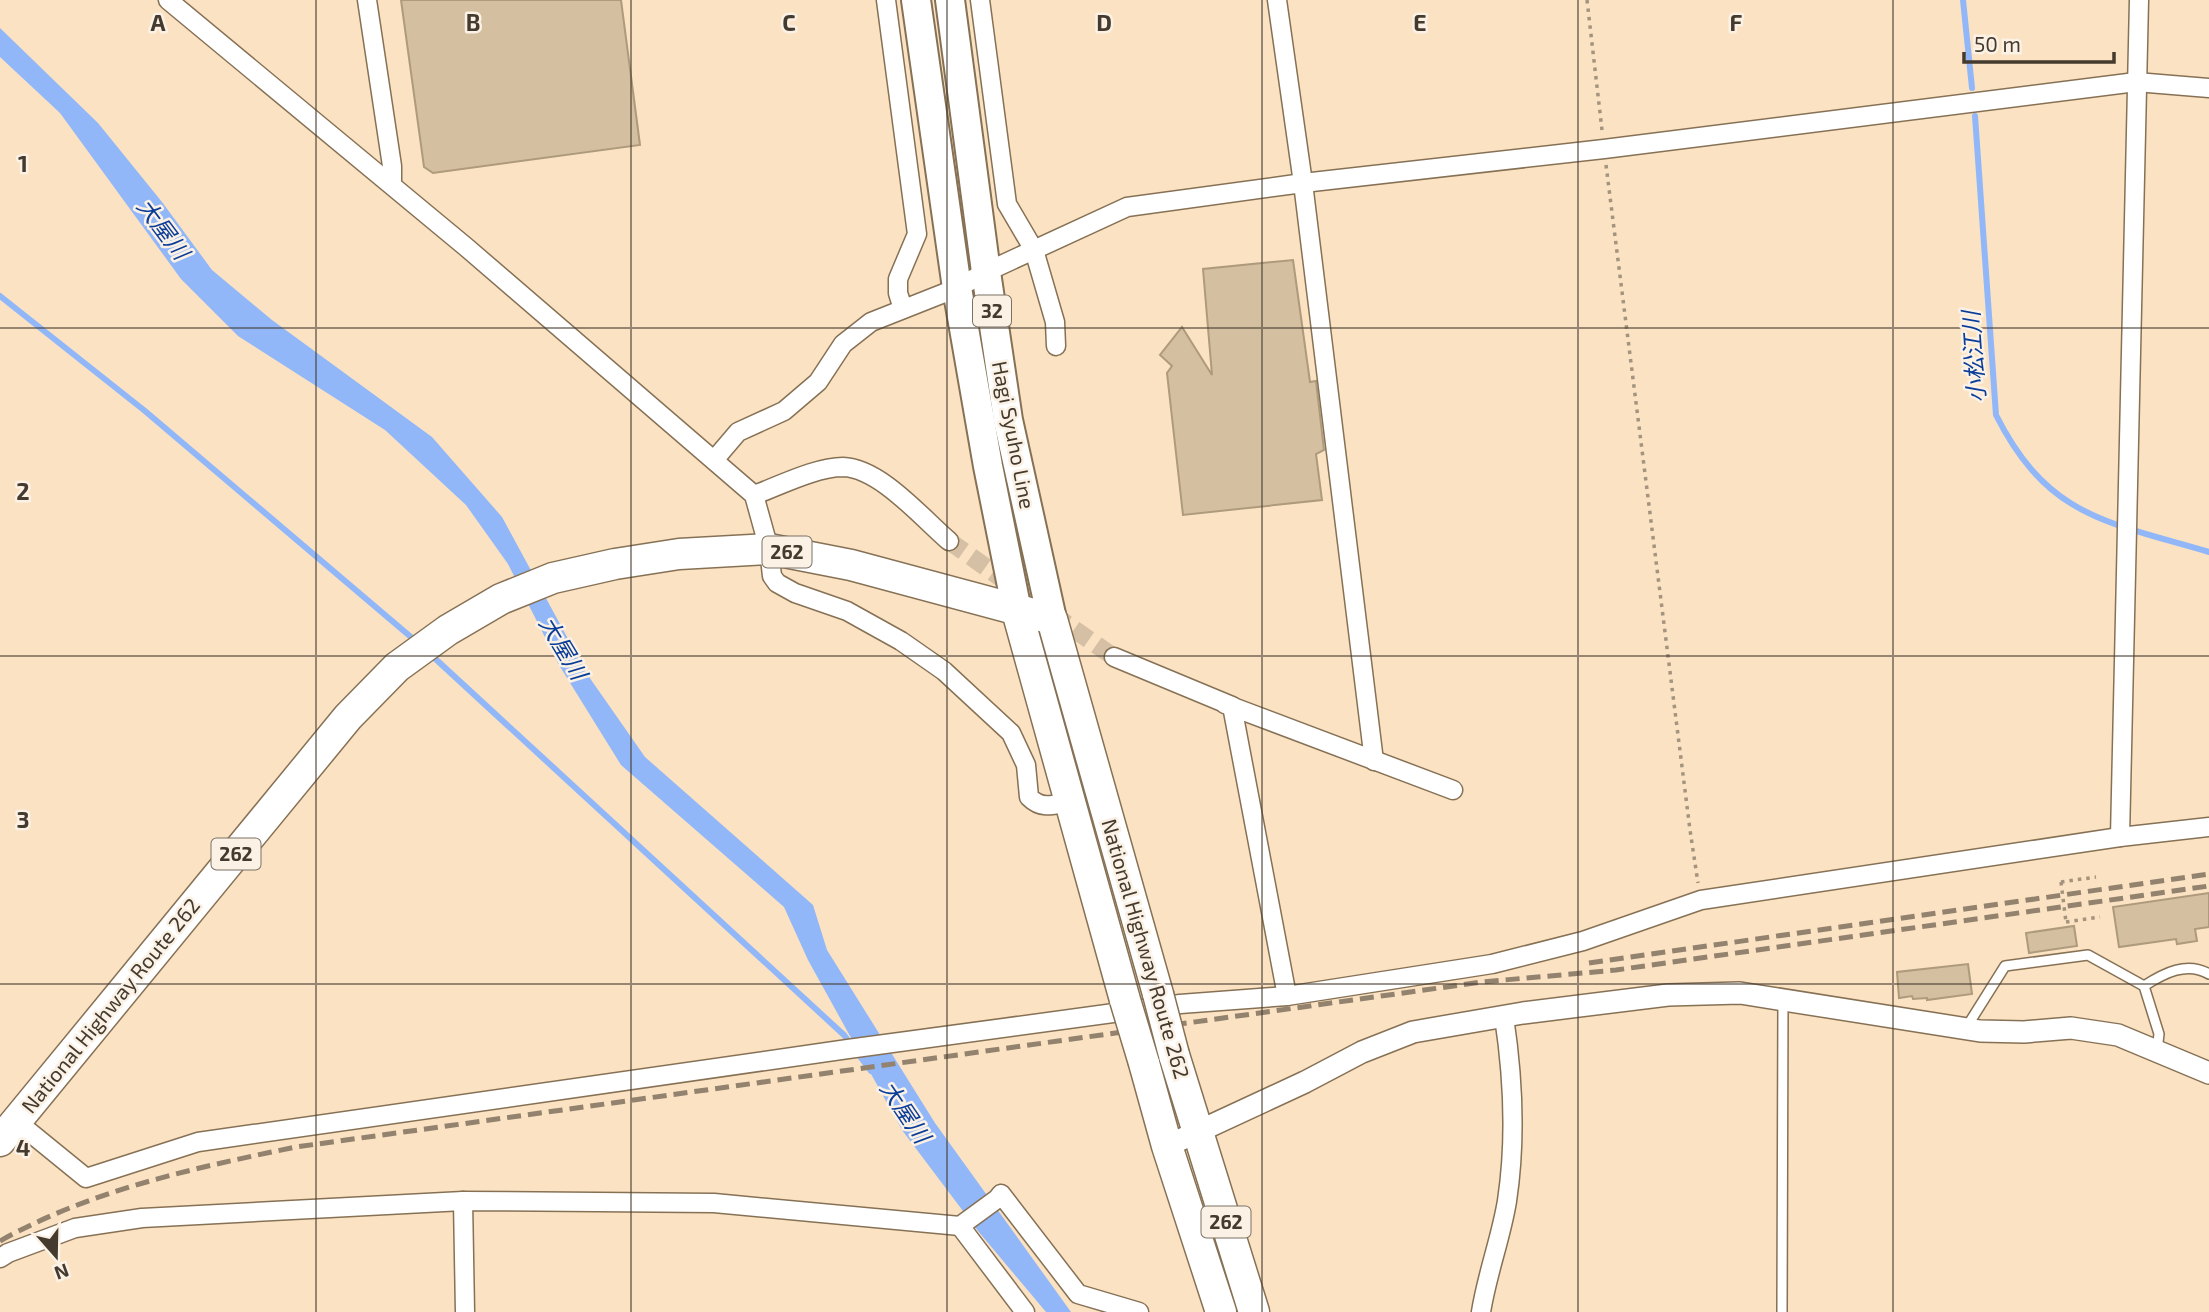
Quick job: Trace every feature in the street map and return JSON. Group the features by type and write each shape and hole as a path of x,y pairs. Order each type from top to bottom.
{"highway":[{"name":"National Highway Route 262","path":"8,1131 348,717 397,667 448,630 501,599 553,578 615,564 679,554 769,548 851,565 1052,619 1174,1055 1254,1312"},
{"name":"National Highway Route 262","path":"1017,611 1167,1146 1221,1312"}],"main road":[{"name":"Hagi Syuho Line","path":"916,0 957,288 988,467 1017,611"},
{"name":"Hagi Syuho Line","path":"950,0 1008,420 1052,619"}],"street":[{"path":"167,0 392,184 754,495 769,548 772,576 776,583 795,593 848,611 901,641 944,671 1011,733 1026,765 1029,797 1037,804 1046,806 1070,801"},
{"path":"367,0 392,166 392,184"},
{"path":"886,0 917,234 898,279 898,293 903,309"},
{"path":"980,0 1007,204 1034,250 1055,322 1056,346"},
{"path":"1277,0 1303,183 1374,761"},
{"path":"2120,837 2139,0"},
{"path":"715,459 738,432 784,411 818,382 843,344 871,323 957,288 1127,207 1303,183 1604,149 2136,82 2209,88"},
{"path":"754,495 817,472 842,467 863,471 881,481 949,541"},
{"path":"1114,657 1225,704 1453,790"},
{"path":"1225,704 1232,706 1287,996"},
{"path":"8,1131 86,1178 198,1142 1180,1004 1287,996 1492,964 1583,941 1701,900 2120,837 2209,827"},
{"path":"1167,1146 1305,1082 1362,1052 1413,1032 1668,995 1740,993 1965,1029 2024,1032 2071,1028 2118,1035 2157,1049 2209,1073"},
{"path":"1481,1312 1507,1203 1512,1155 1509,1055 1504,1017"},
{"path":"0,1258 75,1228 142,1218 463,1201 714,1203 963,1225 1001,1194 1078,1294 1139,1312"},
{"path":"463,1201 465,1312"},
{"path":"963,1225 1025,1312"}],"lane":[{"path":"1965,1029 2006,966 2088,955 2144,986 2159,1034 2157,1049"},
{"path":"2144,986 2179,969 2197,967 2209,974"},
{"path":"1782,1312 1783,999"}],"path":[{"path":"1587,0 1690,830 1701,900"},
{"path":"2096,877 2061,882 2066,922 2100,917"}],"water":[{"name":"大屋川","path":"0,28 98,123 162,202 212,270 272,320 432,437 502,517 587,674 645,757 813,905 827,950 935,1123 1071,1312 1046,1312 978,1231 902,1130 808,960 784,907 621,765 559,665 508,564 466,505 385,430 238,336 181,279 60,113 0,57"}],"building":[{"path":"401,0 621,0 640,145 433,173 424,167"},
{"path":"1293,260 1310,382 1316,381 1324,450 1316,454 1322,500 1183,515 1167,373 1172,366 1160,355 1182,327 1212,375 1203,269"},
{"path":"2209,893 2209,927 2195,929 2197,941 2177,944 2176,939 2119,947 2113,907"},
{"path":"2074,926 2077,946 2029,953 2026,933"},
{"path":"1968,964 1972,994 1927,1000 1913,999 1912,996 1899,998 1897,972"}],"waterway":[{"name":"小松江川","path":"1963,0 1972,88"},
{"name":"小松江川","path":"1975,116 1996,415 2016,449 2037,476 2060,496 2111,523 2209,552"},
{"path":"0,296 145,411 418,643"},
{"path":"429,653 844,1035 871,1071"}],"tunnel":[{"path":"949,541 1015,588"},
{"path":"1052,614 1114,657"}],"railway":[{"path":"1589,963 2209,874"},
{"path":"0,1241 35,1223 107,1194 220,1163 296,1147 1482,982 1616,970 2209,886"}]}
